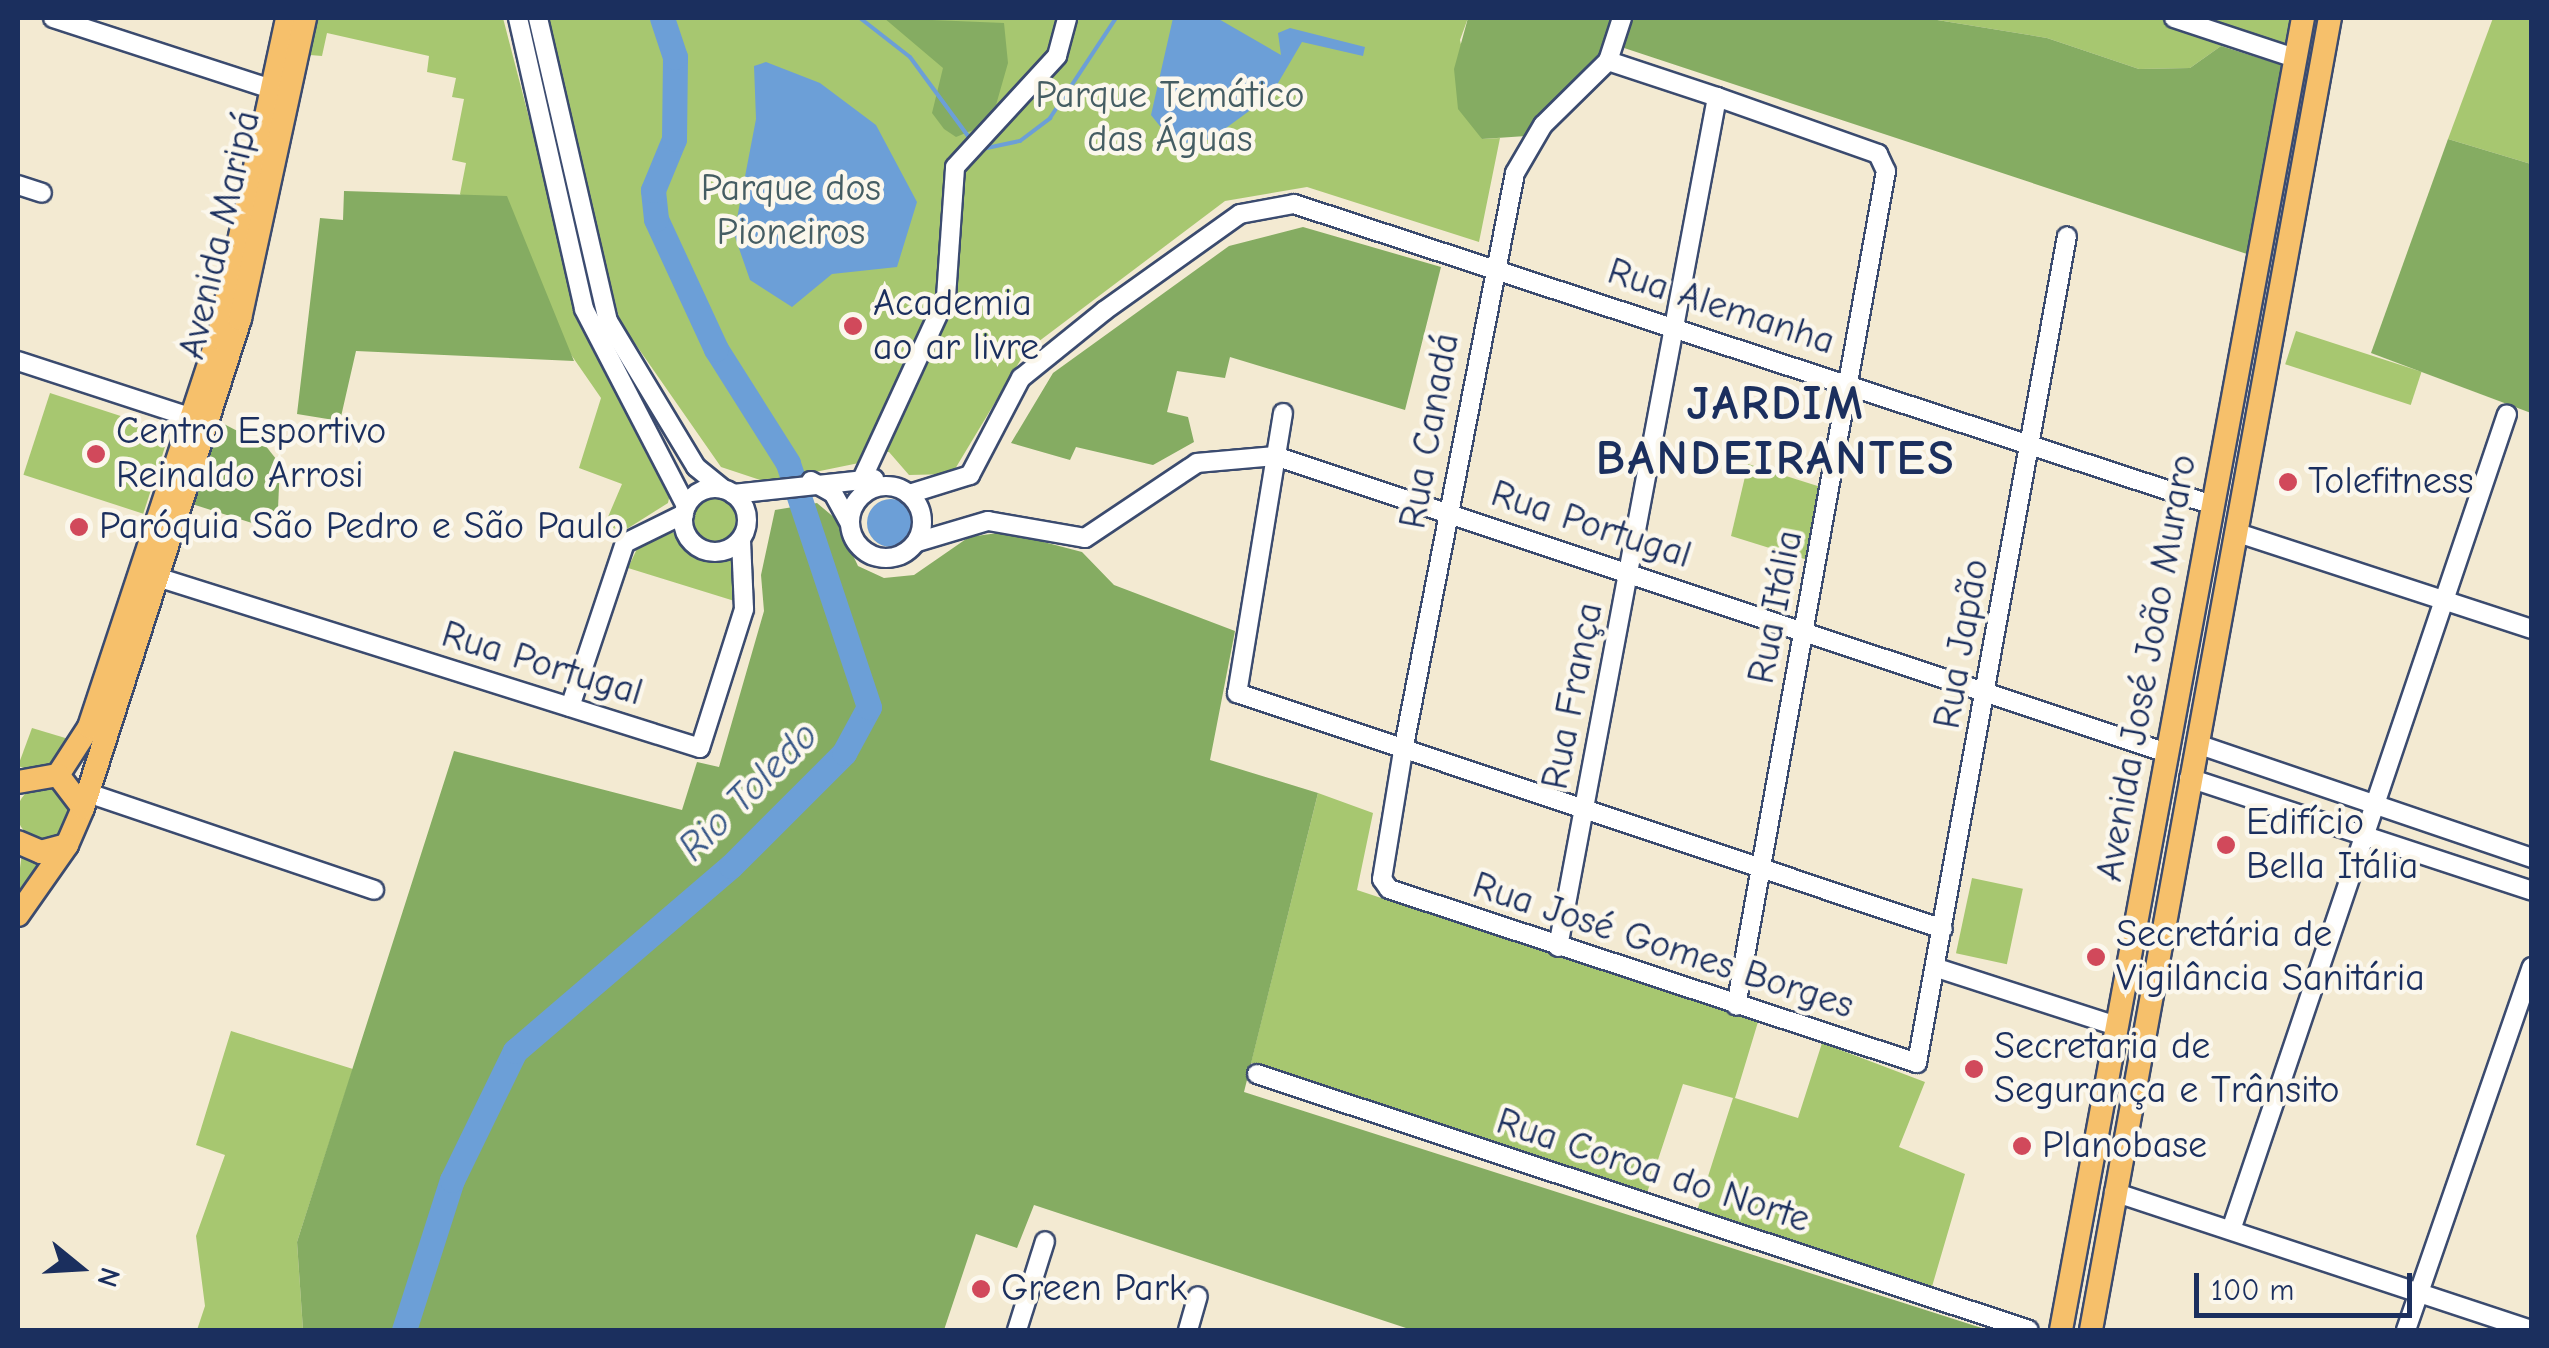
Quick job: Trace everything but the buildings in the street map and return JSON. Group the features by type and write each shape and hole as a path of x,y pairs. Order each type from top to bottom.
{"main road":[{"name":"Avenida Maripá","path":"58,775 89,727 192,418 288,18"},
{"name":"Avenida Maripá","path":"67,845 86,801 240,319 305,18"},
{"name":"Avenida José João Muraro","path":"2061,1330 2303,18"},
{"name":"Avenida José João Muraro","path":"2091,1330 2330,18"},
{"path":"2248,318 2241,385 2250,394 2263,390"},
{"path":"2229,412 2252,414 2247,464"},
{"path":"20,779 58,775 86,801"},
{"path":"2162,780 2152,882 2170,886"},
{"path":"18,842 41,852 67,845"},
{"path":"18,915 67,845"}],"street":[{"path":"53,18 272,90"},
{"path":"518,18 584,310 685,510 688,537 704,550 741,540 747,520 775,494"},
{"path":"538,18 608,321 696,467 728,491 747,520"},
{"path":"809,482 832,493 850,523 857,545 876,558 899,556 917,542 922,522 887,485 885,434 946,298 950,180 967,149 983,137 1057,56 1067,18"},
{"name":"Rua Canadá","path":"1389,889 1382,880 1403,751 1493,266 1528,144 1608,61 1622,18"},
{"path":"2174,18 2295,58"},
{"path":"1608,61 1717,98"},
{"name":"Rua França","path":"1558,947 1717,98"},
{"name":"Rua Itália","path":"1717,98 1883,161 1853,385 1736,1006"},
{"path":"18,185 42,193"},
{"name":"Rua Alemanha","path":"887,485 970,475 1021,378 1194,243 1265,204 1331,210 2212,505"},
{"name":"Rua Japão","path":"1918,1062 2068,236"},
{"path":"18,361 192,418"},
{"path":"1283,413 1237,693 1584,813 1944,930"},
{"path":"2230,1230 2379,806 2507,414"},
{"name":"Rua Portugal","path":"917,542 1004,522 1085,538 1198,463 1275,456 1987,690 2167,754"},
{"path":"570,707 624,543 685,510 702,491 775,494 809,482 887,485"},
{"path":"850,523 863,495 887,485"},
{"path":"2235,532 2532,629"},
{"name":"Rua Portugal","path":"158,578 704,746 747,594 741,540"},
{"path":"2197,744 2532,858"},
{"path":"2190,778 2532,891"},
{"path":"86,801 374,890"},
{"name":"Rua José Gomes Borges","path":"1389,889 1736,1006 1918,1062"},
{"path":"1937,968 2117,1026"},
{"path":"2406,1330 2532,968"},
{"name":"Rua Coroa do Norte","path":"1257,1074 2029,1330"},
{"path":"2114,1192 2532,1330"},
{"path":"1017,1330 1045,1241"},
{"path":"1188,1330 1198,1296"}],"green space":[{"path":"318,18 503,18 584,329 673,479 668,503 622,532 605,524 622,484 579,468 601,398 460,194 466,163 452,160 464,99 452,97 456,78 427,72 429,56 327,33 322,56 310,55"},
{"name":"Parque dos Pioneiros","path":"544,18 1468,18 1460,40 1482,139 1500,138 1479,242 1307,187 1225,201 1026,351 952,474 909,475 889,452 865,451 859,463 766,482 721,467 620,322"},
{"path":"884,18 1004,23 1008,63 996,105 973,130 956,137 944,129 932,113 943,68"},
{"path":"1468,18 1925,18 2047,38 2139,69 2190,68 2221,46 2291,68 2247,254 1609,43 1527,136 1482,139 1458,109 1454,69"},
{"path":"1925,18 2290,18 2281,63 2221,46 2190,68 2139,69 2047,38"},
{"path":"2493,18 2531,18 2531,164 2448,139"},
{"path":"2448,139 2531,164 2531,413 2371,353"},
{"path":"344,191 507,196 574,361 356,351 340,421 297,414 320,218 343,220"},
{"path":"1303,227 1441,267 1405,410 1230,357 1225,378 1177,371 1167,412 1188,417 1194,442 1153,465 1076,447 1070,460 1011,443 1053,373 1229,246"},
{"path":"2296,331 2422,372 2411,405 2285,364"},
{"name":"Centro Esportivo Reinaldo Arrosi","path":"50,393 170,432 143,514 23,475"},
{"path":"218,421 265,445 280,464 277,531 192,504"},
{"path":"1748,464 1824,488 1811,561 1731,536"},
{"path":"709,496 729,496 743,510 743,530 729,544 709,544 695,530 695,510"},
{"path":"817,503 836,519 858,566 884,578 914,575 969,537 1005,532 1082,552 1114,585 1235,631 1210,760 1318,793 1244,1092 1988,1330 1412,1330 1034,1205 1017,1248 976,1234 944,1330 303,1330 297,1242 454,751 682,810 697,762 719,767 764,611 761,575 775,510"},
{"path":"672,532 709,557 740,555 741,603 628,568 642,538"},
{"path":"32,728 72,740 54,763 30,770 18,766"},
{"path":"43,787 62,794 69,813 62,832 43,839 24,832 17,813 24,794"},
{"path":"1318,793 1373,813 1357,890 1758,1022 1735,1098 1798,1118 1822,1043 1925,1082 1899,1147 1965,1174 1931,1290 1697,1211 1733,1098 1683,1084 1647,1193 1251,1063"},
{"path":"22,853 49,858 18,905 18,883"},
{"path":"1972,878 2023,889 2007,964 1956,953"},
{"path":"231,1031 353,1069 297,1242 303,1330 197,1330 205,1306 196,1236 225,1155 196,1145"}],"water":[{"path":"1173,18 1217,18 1281,55 1278,33 1290,28 1365,47 1363,56 1302,42 1271,95 1211,139 1175,145 1151,115"},
{"path":"766,62 820,83 876,125 917,202 897,267 832,274 792,307 750,280 734,234 756,119 754,66"},
{"path":"891,499 908,506 915,523 908,540 891,547 874,540 867,523 874,506"}],"waterway":[{"name":"Rio Toledo","path":"404,1330 452,1180 515,1051 731,866 844,753 869,707 788,463 716,349 656,219 653,190 674,139 675,57 662,18"},
{"path":"860,18 910,57 971,140"},
{"path":"982,149 1020,141 1050,118 1116,18"}],"place":[{"name":"Academia ao ar livre","path":"853,326"},
{"name":"Centro Esportivo Reinaldo Arrosi","path":"96,454"},
{"name":"Tolefitness","path":"2288,482"},
{"name":"Paróquia São Pedro e São Paulo","path":"79,527"},
{"name":"Edifício Bella Itália","path":"2226,845"},
{"name":"Secretária de Vigilância Sanitária","path":"2096,957"},
{"name":"Secretaria de Segurança e Trânsito","path":"1974,1069"},
{"name":"Planobase","path":"2022,1146"},
{"name":"Green Park","path":"981,1289"}],"district":[{"name":"JARDIM BANDEIRANTES","path":"1776,430"}],"park label":[{"name":"Parque Temático das Águas","path":"1170,118"}]}
